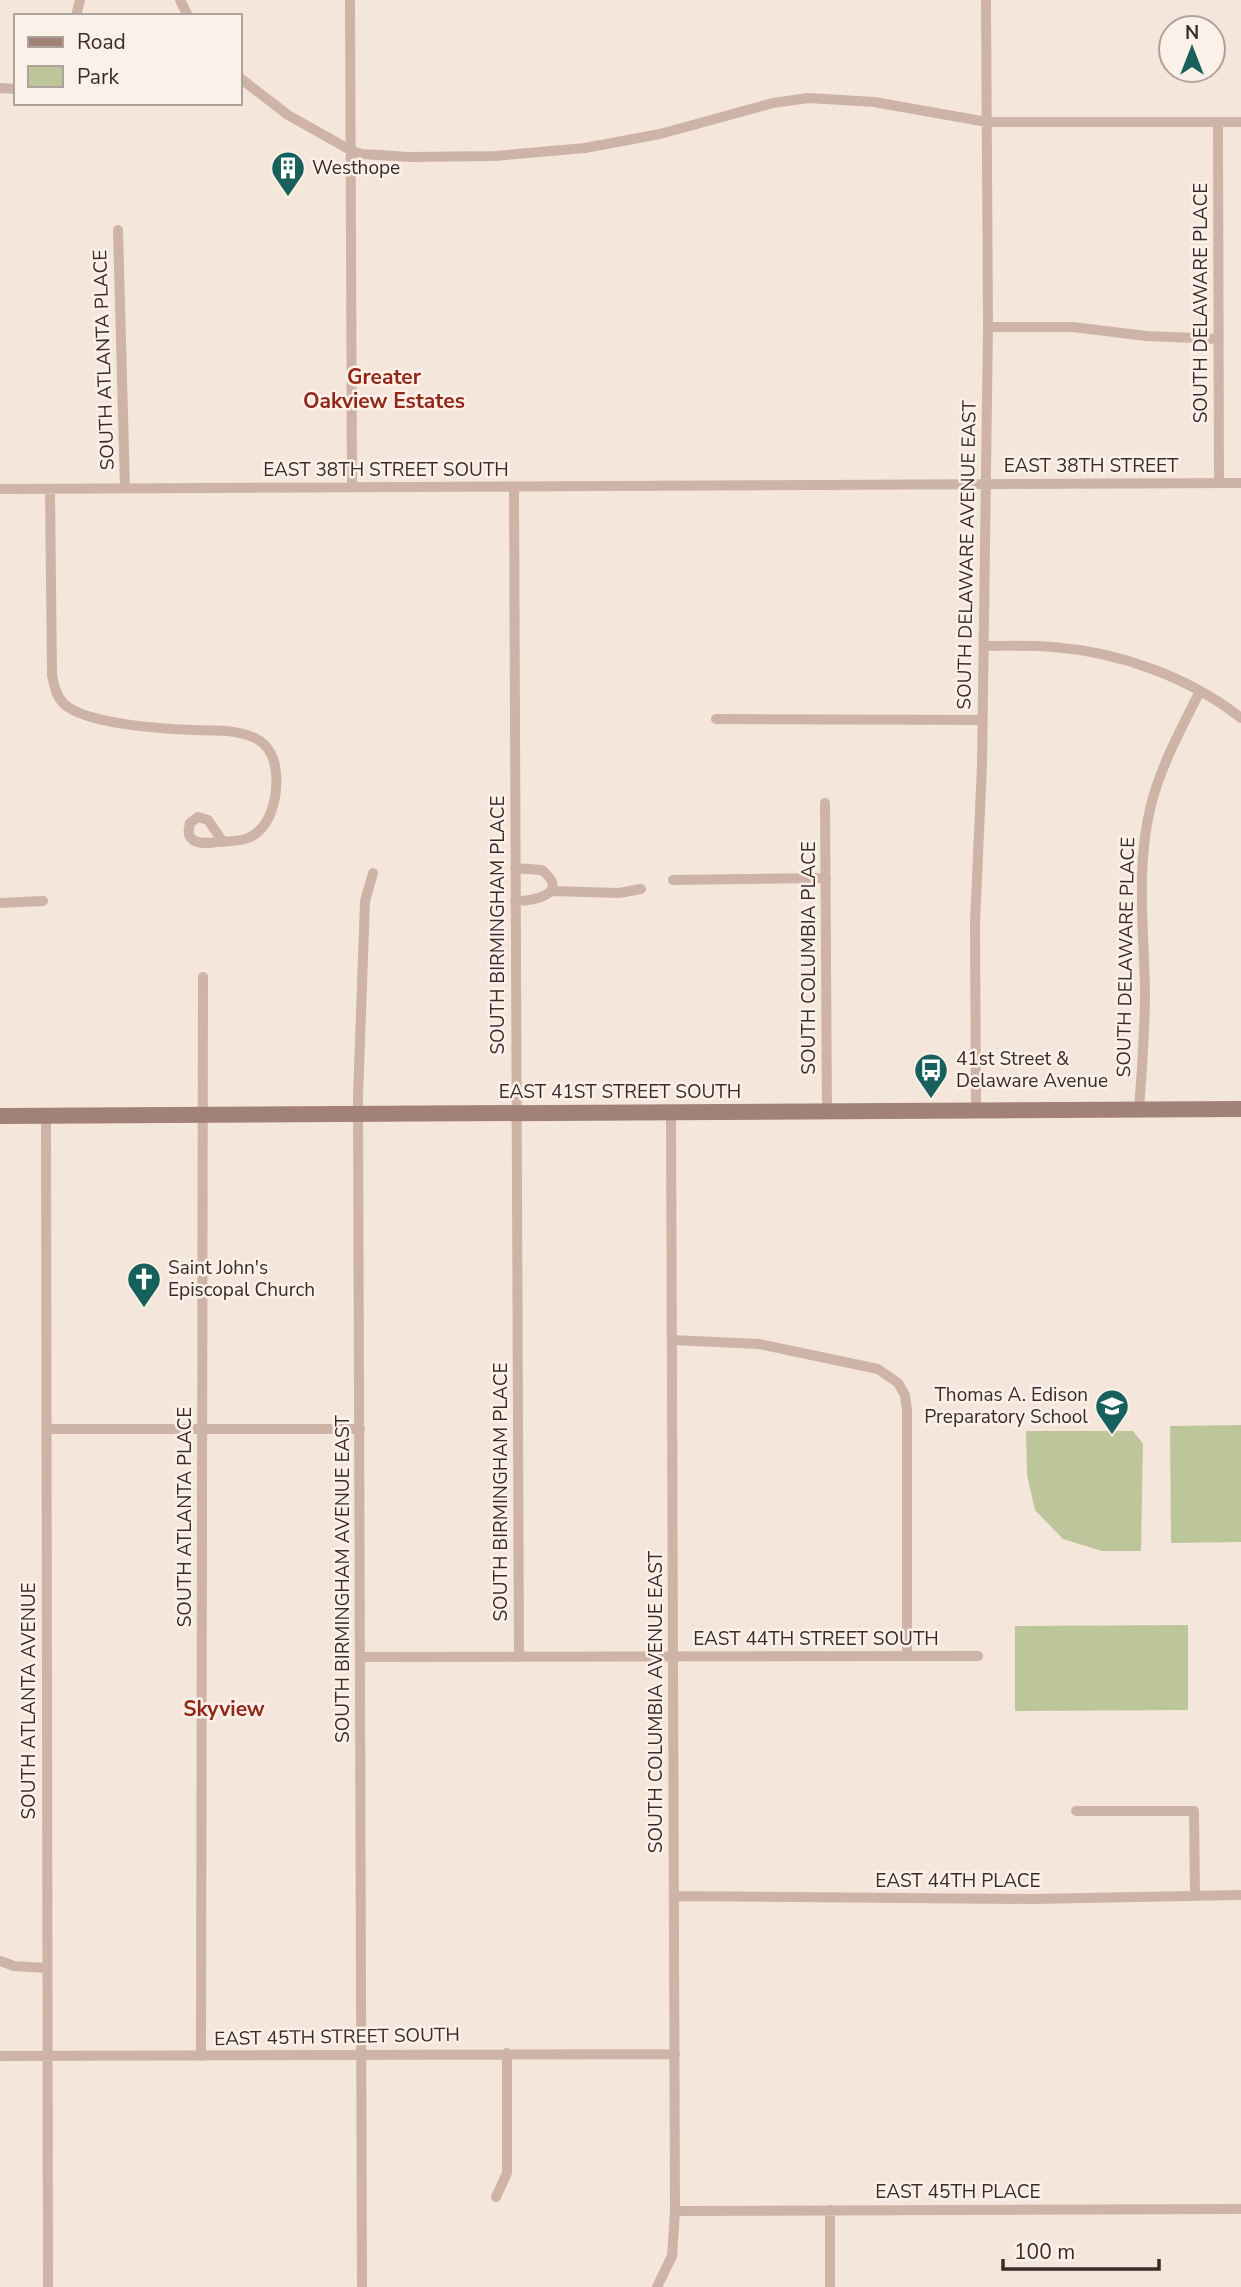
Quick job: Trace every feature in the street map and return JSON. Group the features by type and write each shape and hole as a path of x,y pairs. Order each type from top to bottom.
{"main road":[{"name":"EAST 41ST STREET SOUTH","path":"0,1116 1241,1109"}],"street":[{"path":"350,0 352,487"},
{"name":"SOUTH DELAWARE AVENUE EAST","path":"976,1110 975,923 982,776 988,327 986,0"},
{"path":"242,80 288,116 352,151 434,157 495,156 585,149 664,133 773,103 808,98 874,102 987,122 1241,122"},
{"name":"SOUTH DELAWARE PLACE","path":"1217,122 1220,483"},
{"name":"SOUTH ATLANTA PLACE","path":"118,230 125,488"},
{"path":"988,327 1073,327 1217,339"},
{"name":"EAST 38TH STREET","path":"772,484 1241,483"},
{"name":"EAST 38TH STREET SOUTH","path":"0,489 772,484"},
{"name":"SOUTH BIRMINGHAM PLACE","path":"514,486 519,1657"},
{"path":"50,489 52,675 58,697 73,711 93,718 179,730 242,732 260,740 270,752 275,764 277,785 269,817 259,830 249,837 223,842"},
{"path":"984,646 1056,647 1086,651 1148,667 1200,691 1241,718"},
{"name":"SOUTH DELAWARE PLACE","path":"1139,1109 1145,1027 1141,879 1145,834 1163,768 1200,691"},
{"path":"716,719 982,720"},
{"name":"SOUTH COLUMBIA PLACE","path":"825,803 827,1112"},
{"path":"515,868 542,870 551,879 551,891"},
{"name":"SOUTH BIRMINGHAM AVENUE EAST","path":"362,2287 358,1114 365,901 373,873"},
{"path":"673,880 826,878"},
{"path":"515,901 542,898 551,891 620,893 641,890"},
{"path":"0,902 43,901"},
{"name":"SOUTH ATLANTA PLACE","path":"201,2056 203,977"},
{"name":"SOUTH COLUMBIA AVENUE EAST","path":"657,2287 672,2256 675,2211 671,1113"},
{"name":"SOUTH ATLANTA AVENUE","path":"46,1115 48,2287"},
{"path":"672,1340 759,1344 878,1368 898,1383 905,1395 906,1410 907,1656"},
{"path":"47,1429 360,1429"},
{"name":"EAST 44TH STREET SOUTH","path":"360,1657 978,1656"},
{"path":"1076,1811 1194,1811 1195,1895"},
{"name":"EAST 44TH PLACE","path":"674,1896 1032,1899 1241,1895"},
{"path":"0,1961 14,1966 46,1968"},
{"path":"496,2197 507,2173 507,2053"},
{"name":"EAST 45TH STREET SOUTH","path":"0,2056 675,2054"},
{"name":"EAST 45TH PLACE","path":"675,2211 1241,2208"},
{"path":"830,2210 830,2287"}],"green space":[{"path":"1241,1425 1241,1542 1171,1543 1170,1426"},
{"path":"1026,1431 1133,1431 1143,1444 1141,1551 1102,1551 1063,1539 1035,1510 1027,1475"},
{"path":"1188,1625 1188,1710 1015,1711 1015,1626"}],"place":[{"name":"Westhope","path":"288,198"},
{"name":"41st Street & Delaware Avenue","path":"931,1100"},
{"name":"Saint John's Episcopal Church","path":"144,1309"},
{"name":"Thomas A. Edison Preparatory School","path":"1112,1436"}],"district":[{"name":"Greater Oakview Estates","path":"384,389"},
{"name":"Skyview","path":"224,1709"}]}
